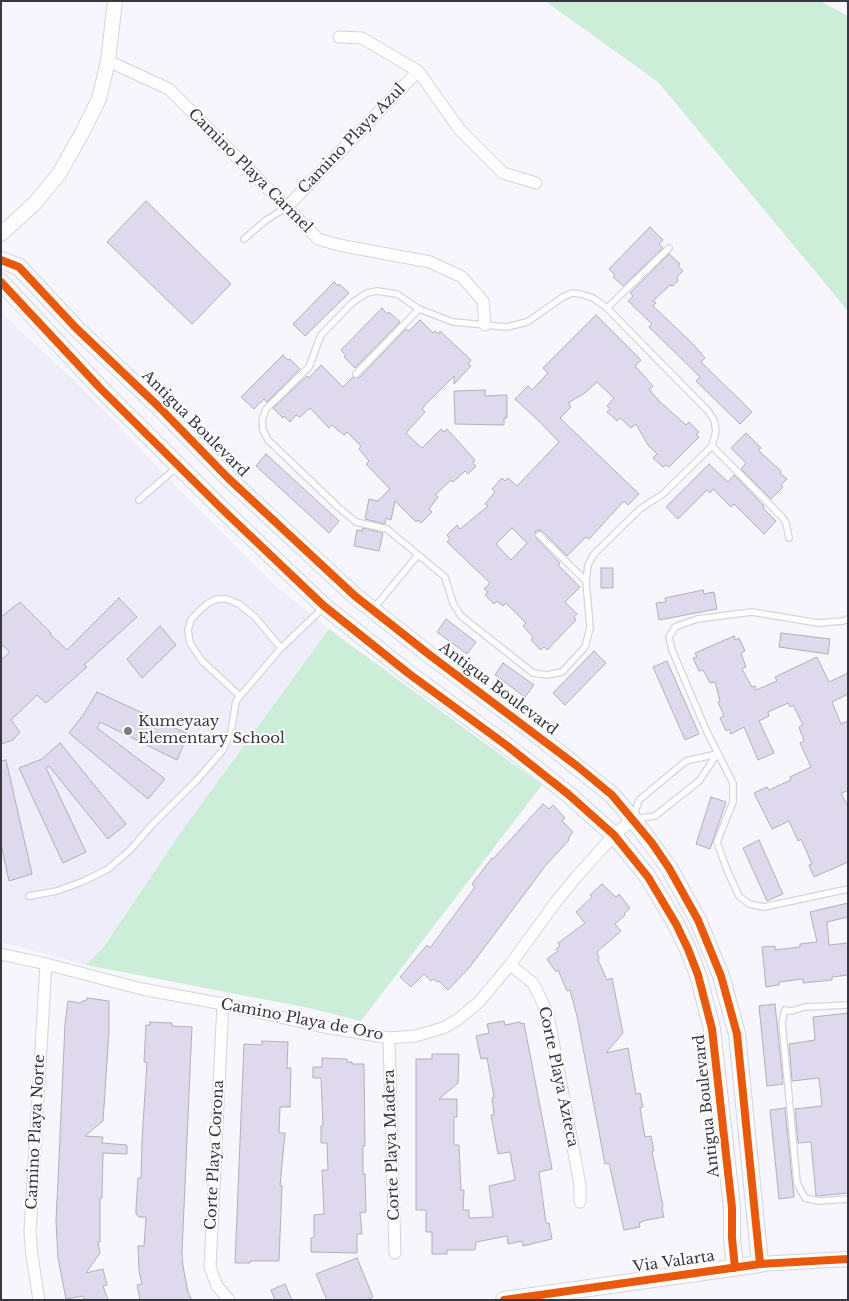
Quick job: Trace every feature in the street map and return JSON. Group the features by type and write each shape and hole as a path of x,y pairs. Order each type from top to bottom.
{"main road":[{"name":"Antigua Boulevard","path":"1,260 19,267 76,328 214,464 355,596 431,656 578,766 612,795 633,819 669,868 691,907 710,948 730,1005 736,1034 760,1264"},
{"name":"Antigua Boulevard","path":"1,282 100,388 324,606 408,673 514,751 588,811 614,835 648,877 676,924 698,975 706,1002 712,1029 732,1208 735,1268"},
{"path":"178,465 199,461 214,464"},
{"path":"346,622 359,620 372,610"},
{"name":"Via Valarta","path":"504,1300 760,1264"}],"street":[{"path":"1,234 34,204 59,174 99,99 108,61 115,1"},
{"path":"339,37 362,38 418,71 460,130 502,173 536,183"},
{"name":"Camino Playa Carmel","path":"108,61 169,89 318,239 339,245 430,262 462,277 483,301 486,325"},
{"name":"Camino Playa Azul","path":"287,207 418,71"},
{"name":"Camino Playa de Oro","path":"1,954 142,989 223,1004 319,1026 389,1038 415,1036 443,1028 457,1020 478,1003 510,965 555,903 614,835 633,819"},
{"name":"Camino Playa Norte","path":"39,1300 30,1232 46,964"},
{"name":"Corte Playa Azteca","path":"510,965 533,983 548,1014 580,1185 580,1202"},
{"name":"Corte Playa Corona","path":"223,1004 210,1267 218,1286 229,1300"},
{"name":"Corte Playa Madera","path":"389,1038 395,1253"},
{"name":"Via Valarta","path":"760,1264 848,1259"}],"lane":[{"path":"244,239 266,220 287,207"},
{"path":"607,308 668,248"},
{"path":"377,291 397,294 419,309 454,322 507,327 527,322 563,297 572,293 593,298 607,308 708,411 714,420 716,431 712,446 663,494 640,508 594,554 588,565 586,581 590,628 585,647 562,672 547,675 533,673 461,616 453,604 445,577 387,529 356,522 338,507 268,440 263,430 262,420 266,409 309,367 321,335 352,303 367,294 377,291"},
{"path":"356,374 419,309"},
{"path":"712,446 782,516 786,523 789,538"},
{"path":"139,500 178,465"},
{"path":"539,535 586,581"},
{"path":"372,610 418,555"},
{"path":"240,696 202,661 190,643 188,630 191,620 207,604 217,599 227,599 239,604 254,617 281,648"},
{"path":"29,896 57,891 84,881 108,869 130,850 223,750 231,732 236,701 281,648 324,606"},
{"path":"848,619 818,623 752,612 697,619 675,627 669,638 672,650 717,754 733,783 733,802 717,842 739,896 749,904 764,907 848,889"},
{"path":"717,754 699,781 655,816 633,819 639,800 686,761 717,754"},
{"path":"848,1005 804,1007 792,1011 785,1010 782,1022 797,1183 805,1198 820,1201 848,1199"}],"shaded area":[{"name":"Kumeyaay Elementary School","path":"1,313 80,386 273,584 329,629 181,832 103,948 86,965 1,942"}],"green space":[{"path":"545,1 820,1 848,16 848,311 658,82"},
{"path":"329,629 542,785 361,1021 309,1008 86,965 103,948 181,832"}],"building":[{"path":"146,201 231,284 192,324 107,242"},
{"path":"650,227 663,240 659,244 663,248 623,286 613,277 615,275 609,269"},
{"path":"669,254 680,264 678,266 683,271 677,277 678,281 673,286 670,285 653,301 656,303 653,306 693,344 705,358 701,362 752,412 740,424 696,381 700,377 649,327 652,324 628,301 633,296 630,293"},
{"path":"334,282 349,293 305,336 293,324"},
{"path":"382,308 387,314 389,312 400,322 355,368 344,357 346,356 341,350"},
{"path":"596,315 641,360 635,366 653,386 649,389 659,401 686,425 689,422 699,432 696,434 699,437 669,467 666,465 663,467 653,458 657,454 648,445 636,424 631,428 620,418 617,421 607,412 610,409 607,406 614,398 597,382 585,393 568,403 571,407 560,418 639,494 628,505 624,501 589,539 586,537 567,556 542,531 538,530 535,532 536,538 560,563 558,565 580,587 565,602 577,614 574,617 576,620 547,650 544,647 541,650 531,640 533,637 523,626 526,623 506,603 503,606 497,601 494,604 485,595 488,592 484,589 490,583 447,542 450,539 447,535 457,525 460,529 488,506 485,504 495,492 492,489 502,478 505,481 508,478 517,486 559,442 515,399 528,386 532,390 548,373 543,368","holes":["512,528 527,543 511,560 496,544"]},
{"path":"420,320 433,333 435,331 438,334 440,331 471,360 468,364 471,366 454,384 454,376 426,404 422,409 425,412 406,433 422,448 441,429 444,432 447,429 475,460 473,463 476,466 468,474 465,471 453,482 451,480 435,495 438,497 429,509 432,512 421,523 418,520 416,522 395,501 391,520 386,518 385,524 365,519 369,499 378,501 390,489 366,464 369,461 359,449 361,446 347,432 344,435 332,425 329,428 310,408 300,417 296,415 290,422 273,408 307,376 309,378 321,365 343,387 353,377 359,378 406,329 409,331"},
{"path":"283,355 300,369 267,402 264,399 254,409 241,397"},
{"path":"485,390 485,396 507,395 507,418 504,418 504,425 455,424 454,391"},
{"path":"746,433 761,448 758,450 787,479 781,485 783,487 771,499 741,469 746,463 731,448"},
{"path":"266,454 339,521 329,533 256,466"},
{"path":"709,464 728,482 734,475 776,521 764,534 734,504 731,507 713,489 710,493 707,490 678,519 666,507"},
{"path":"363,528 383,533 379,551 354,546 357,530 362,531"},
{"path":"601,568 613,568 613,588 601,588"},
{"path":"703,590 704,594 714,592 717,609 659,620 656,603 666,602 665,598"},
{"path":"119,598 137,617 84,665 87,667 46,703 37,695 11,720 20,732 13,740 1,744 1,660 10,652 1,644 1,617 20,602 67,650"},
{"path":"446,619 476,642 467,654 437,632"},
{"path":"160,626 176,645 142,678 127,659"},
{"path":"781,633 830,639 828,654 779,647"},
{"path":"734,636 735,640 739,638 745,651 741,653 746,667 742,669 752,687 755,686 756,690 777,681 775,677 817,657 829,682 848,673 848,694 832,702 841,724 848,721 848,791 841,793 848,807 848,862 814,877 809,865 812,864 801,839 798,841 789,821 772,829 754,793 767,787 769,790 791,780 790,777 811,767 800,743 804,741 799,727 803,725 793,705 790,707 788,703 768,712 769,716 759,721 774,753 758,760 744,727 731,734 729,729 726,731 720,718 724,716 718,702 720,701 715,682 710,683 703,670 699,671 693,658 697,657 695,653"},
{"path":"594,651 606,663 565,705 553,693"},
{"path":"667,661 699,734 685,740 653,667"},
{"path":"503,663 534,685 525,697 495,675"},
{"path":"97,692 188,734 177,760 100,722 97,728 165,779 148,799 69,733 84,714"},
{"path":"60,743 126,824 108,839 49,766 46,768 86,852 63,863 19,768 42,759"},
{"path":"6,760 32,874 9,881 1,844 1,761"},
{"path":"711,797 726,802 710,849 696,844"},
{"path":"543,804 549,809 553,805 565,818 562,821 573,832 569,840 546,865 469,968 448,990 439,981 437,982 434,979 431,981 424,974 411,987 400,977 427,945 430,948 475,887 472,884 492,858"},
{"path":"759,840 783,894 767,901 743,848"},
{"path":"602,884 616,897 619,894 630,908 615,924 621,931 597,952 598,960 607,980 612,978 623,1033 606,1053 628,1048 636,1094 640,1093 643,1107 640,1108 645,1137 651,1136 664,1217 642,1221 639,1223 640,1227 624,1230 609,1163 605,1164 577,1016 570,990 567,991 558,970 556,972 547,959 558,951 556,949 560,946 558,943 585,923 576,912 592,897 590,895"},
{"path":"848,903 848,917 827,922 829,945 848,943 848,975 832,977 832,980 803,983 803,979 779,982 779,985 766,987 762,947 775,946 775,950 800,947 800,944 817,942 810,912"},
{"path":"87,998 109,1001 109,1032 103,1121 85,1136 103,1137 102,1143 127,1145 127,1154 103,1153 100,1242 98,1242 100,1253 86,1273 103,1269 107,1285 103,1286 108,1300 85,1300 83,1296 66,1299 58,1258 56,1221 65,1024 68,1001 81,1003 86,1001"},
{"path":"775,1004 783,1084 767,1086 759,1006"},
{"path":"848,1013 848,1193 816,1196 811,1142 798,1143 795,1109 822,1106 819,1078 792,1081 789,1044 815,1040 813,1017"},
{"path":"504,1021 505,1025 524,1023 552,1169 539,1172 546,1223 549,1223 552,1239 523,1246 522,1241 508,1244 507,1236 476,1242 475,1250 447,1250 447,1254 432,1254 432,1232 426,1232 426,1210 416,1210 416,1059 432,1059 432,1054 459,1054 458,1083 439,1099 457,1099 457,1117 454,1117 454,1145 459,1145 461,1190 464,1190 463,1210 469,1210 469,1218 493,1217 489,1186 515,1180 510,1152 498,1154 491,1115 494,1115 492,1098 494,1097 487,1058 481,1059 476,1036 489,1033 487,1024"},
{"path":"150,1022 172,1023 172,1026 192,1027 182,1252 188,1292 192,1300 140,1300 137,1285 142,1284 139,1271 138,1246 144,1246 146,1217 139,1217 136,1214 136,1208 138,1178 141,1178 147,1062 144,1062 146,1025 150,1025"},
{"path":"262,1041 288,1042 287,1068 291,1068 290,1107 280,1107 279,1133 285,1133 280,1186 282,1186 279,1261 235,1263 244,1044 262,1045"},
{"path":"322,1058 347,1059 347,1062 352,1062 352,1064 364,1064 365,1146 363,1146 363,1174 365,1174 366,1212 360,1213 362,1234 357,1234 357,1253 311,1252 311,1238 314,1237 314,1215 324,1214 322,1170 328,1170 327,1143 321,1143 321,1126 323,1126 321,1078 313,1078 313,1067 322,1067"},
{"path":"785,1108 794,1197 779,1199 770,1110"},
{"path":"357,1258 373,1297 367,1300 327,1300 316,1274"},
{"path":"285,1284 292,1300 275,1300 271,1290"}],"cycle path":[{"path":"1,260 19,267 76,328 158,406 228,478 355,596 577,766 612,795 652,843 669,868 698,920 721,976 737,1034 760,1264"},
{"path":"1,282 100,388 222,509 324,606 408,673 506,745 568,794 614,835 648,877 676,924 688,949 698,975 712,1029 732,1208 735,1268"},
{"path":"504,1300 760,1264 848,1259"}],"place":[{"name":"Kumeyaay Elementary School","path":"128,731"}]}
